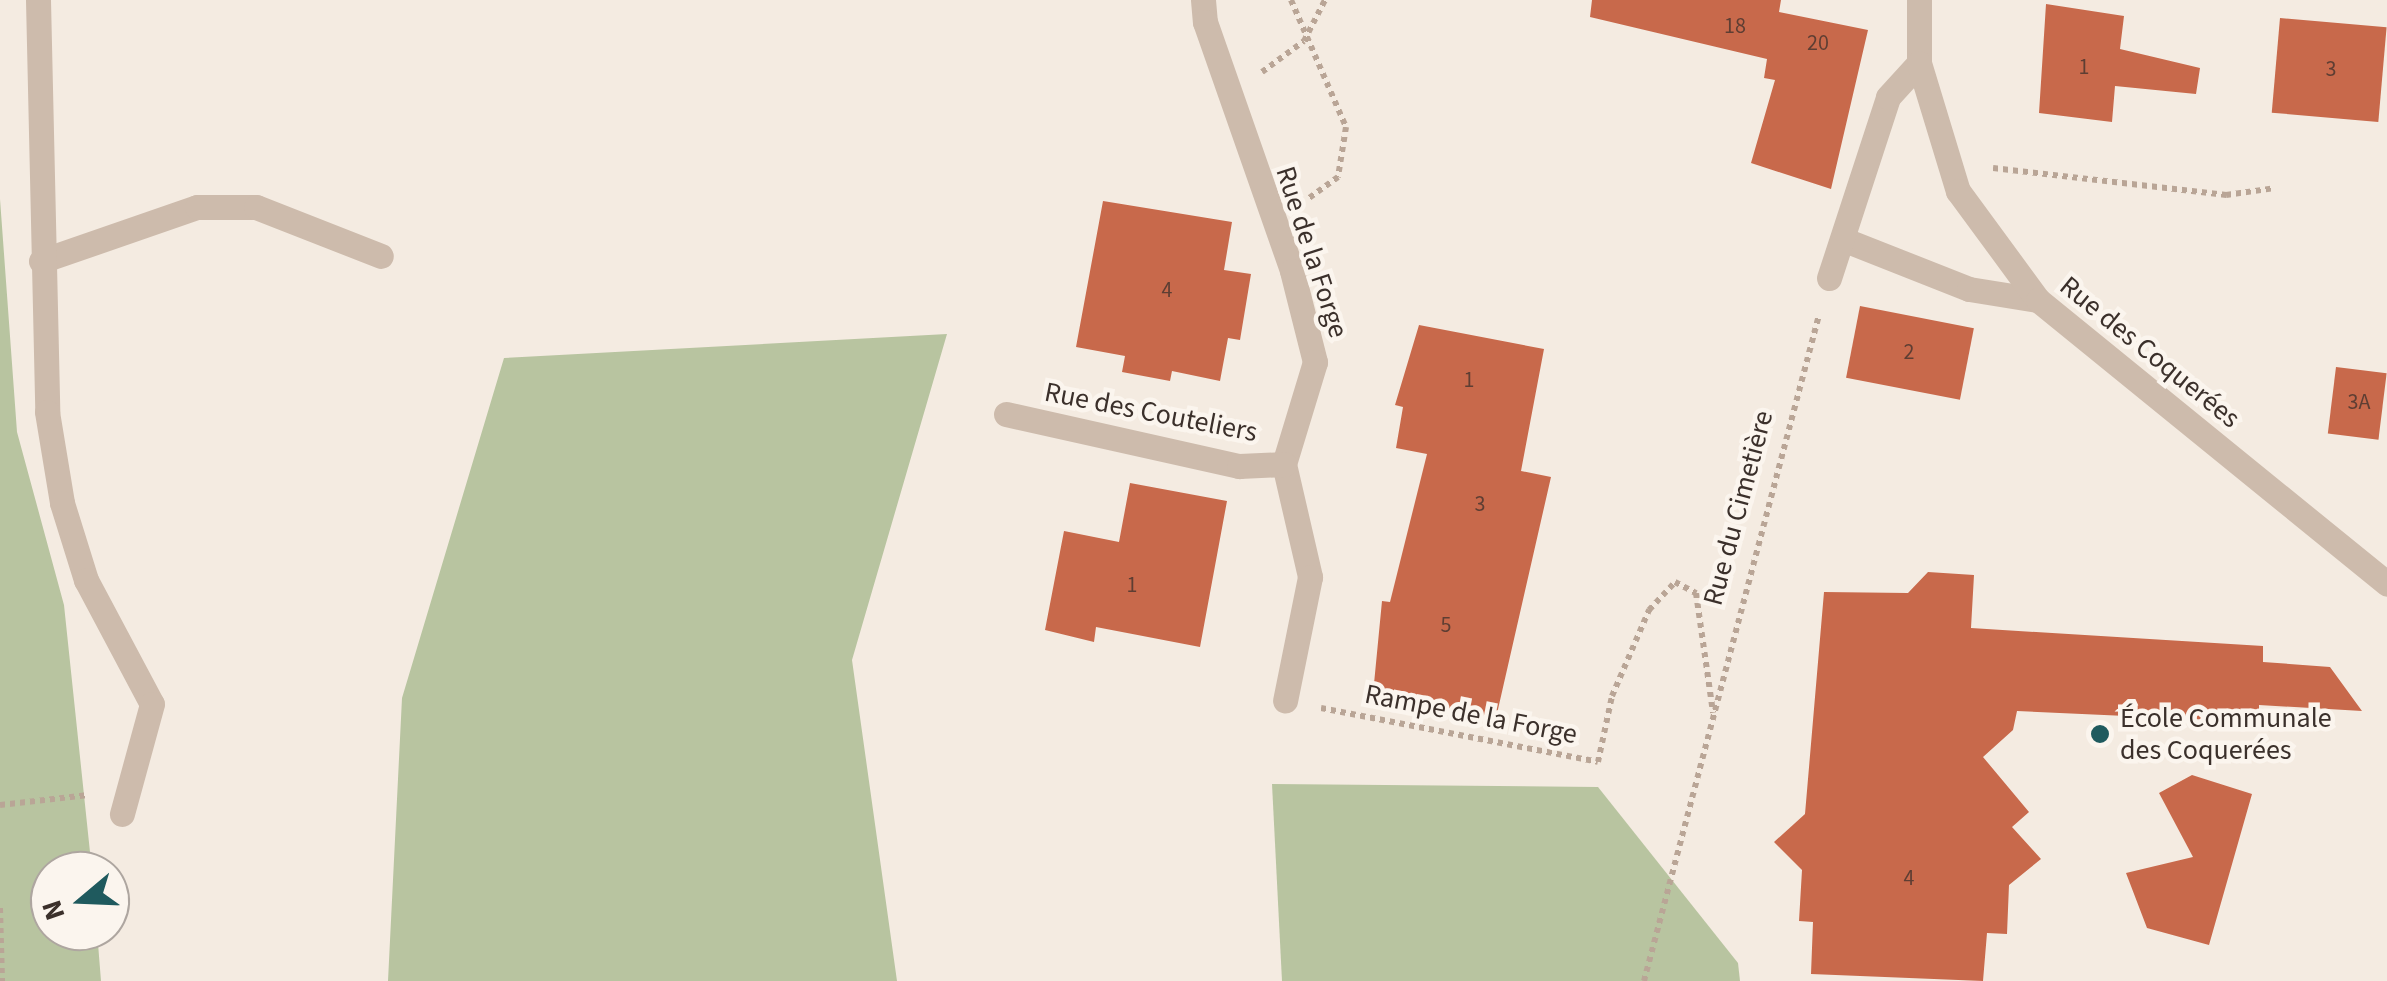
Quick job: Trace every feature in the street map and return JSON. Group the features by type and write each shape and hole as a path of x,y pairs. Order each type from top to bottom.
{"street":[{"path":"38,0 40,261 47,412 62,504 86,580 152,704 122,814"},
{"name":"Rue de la Forge","path":"1203,0 1226,89 1292,271 1315,362 1284,464 1310,577 1285,701"},
{"name":"Rue des Coquerées","path":"1919,0 1919,63 1958,191 2038,300 2387,584"},
{"path":"1829,278 1845,240 1888,97 1919,63"},
{"path":"40,261 197,207 256,208 381,256"},
{"path":"1845,240 1970,288 2038,300"},
{"name":"Rue des Couteliers","path":"1006,414 1240,466 1284,464"}],"path":[{"path":"1291,0 1304,41 1346,127 1338,177 1306,200"},
{"path":"1251,78 1304,41 1326,0"},
{"path":"1949,162 2226,195 2275,188"},
{"name":"Rue du Cimetière","path":"1644,981 1829,278"},
{"name":"Rampe de la Forge","path":"1285,701 1598,762 1626,662 1649,610 1675,582 1696,593 1714,720"},
{"path":"0,805 132,786"},
{"path":"0,908 2,981"}],"green space":[{"path":"0,199 17,432 64,605 90,851 30,851 30,951 99,951 101,981 0,981"},
{"path":"947,334 852,660 897,981 388,981 402,698 504,358"},
{"path":"1272,784 1598,787 1738,963 1740,981 1282,981"}],"building":[{"path":"1592,0 1781,0 1779,12 1868,30 1831,189 1751,163 1775,80 1764,78 1767,59 1590,17"},
{"path":"2046,4 2124,16 2120,49 2200,68 2196,94 2115,86 2112,122 2039,113"},
{"path":"2280,18 2387,27 2378,122 2272,113"},
{"path":"1103,201 1232,222 1224,270 1251,274 1240,340 1228,338 1220,381 1172,371 1170,381 1122,372 1125,356 1076,347"},
{"path":"1860,306 1974,328 1960,400 1846,378"},
{"path":"1419,325 1544,349 1521,471 1551,477 1496,718 1373,694 1382,601 1390,602 1427,454 1396,448 1403,407 1395,405"},
{"path":"2336,367 2387,373 2378,440 2328,434"},
{"path":"1130,483 1227,501 1200,647 1096,627 1094,642 1045,630 1064,531 1119,542"},
{"path":"1928,572 1974,575 1971,628 2263,646 2263,662 2330,667 2362,711 2259,705 2259,722 2017,711 2013,730 1983,757 2029,812 2012,827 2041,859 2009,885 2007,934 1987,933 1983,981 1811,974 1813,922 1799,921 1802,870 1774,842 1805,814 1824,592 1908,593"},
{"path":"2192,775 2252,794 2209,945 2147,928 2126,873 2193,857 2159,793"}],"place":[{"name":"École Communale des Coquerées","path":"2100,734"}]}
